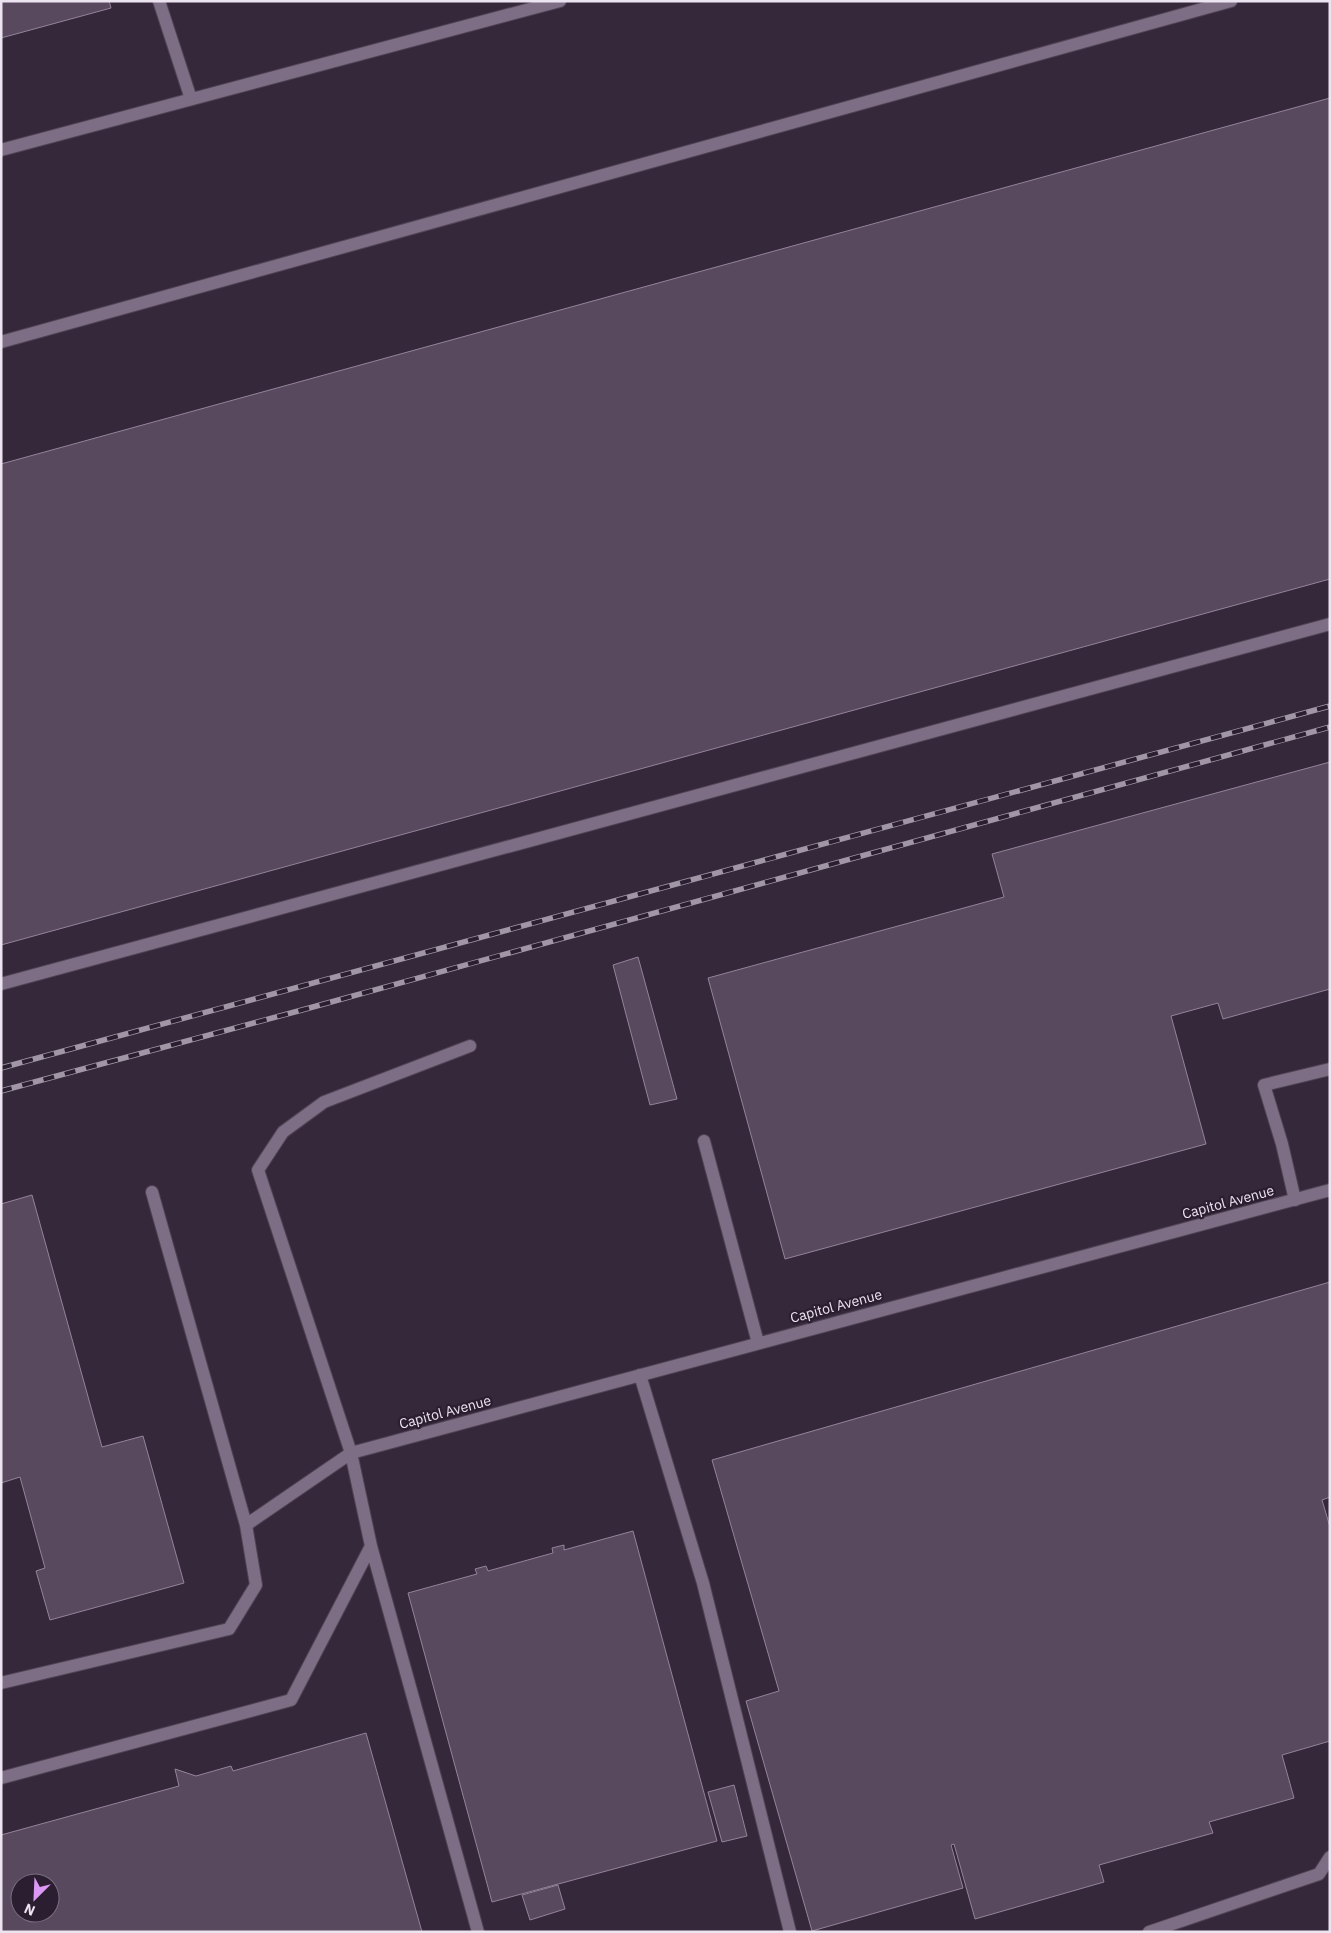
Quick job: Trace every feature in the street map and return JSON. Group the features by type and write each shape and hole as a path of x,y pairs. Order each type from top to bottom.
{"street":[{"path":"159,1 191,99"},
{"path":"1,150 560,1"},
{"path":"1,342 1231,1"},
{"path":"1,984 1330,624"},
{"path":"470,1046 324,1102 283,1132 258,1170 351,1454 371,1546 478,1932"},
{"path":"1295,1200 1282,1144 1264,1085 1330,1069"},
{"path":"704,1141 758,1343"},
{"name":"Capitol Avenue","path":"246,1525 351,1454 1330,1190"},
{"path":"1,1682 229,1630 256,1585 246,1525 152,1192"},
{"path":"640,1375 703,1583 790,1932"},
{"path":"1,1778 291,1700 371,1546"},
{"path":"1149,1932 1319,1874 1330,1856"}],"building":[{"path":"1,1 109,1 111,8 1,38"},
{"path":"1330,98 1330,579 1,945 1,464"},
{"path":"1330,762 1330,989 1223,1019 1218,1003 1171,1016 1206,1144 785,1259 708,978 1004,897 992,854"},
{"path":"638,957 677,1099 650,1105 613,965"},
{"path":"32,1195 102,1447 143,1436 184,1583 50,1620 36,1571 45,1568 20,1477 1,1483 1,1204"},
{"path":"1330,1282 1330,1497 1322,1500 1330,1527 1330,1741 1282,1755 1294,1798 1209,1822 1213,1833 1099,1865 1104,1882 975,1919 954,1844 951,1845 963,1888 812,1931 746,1701 779,1691 712,1460"},
{"path":"633,1531 717,1841 492,1902 408,1593 477,1574 475,1569 486,1566 488,1571 553,1553 552,1548 564,1545 564,1550"},
{"path":"366,1733 422,1932 1,1932 1,1835 179,1786 175,1769 196,1776 231,1766 233,1771"},
{"path":"734,1785 747,1836 722,1842 708,1792"},
{"path":"558,1885 565,1909 530,1920 522,1895"}],"railway":[{"path":"1,1068 1330,706"},
{"path":"1,1091 1330,727"}]}
